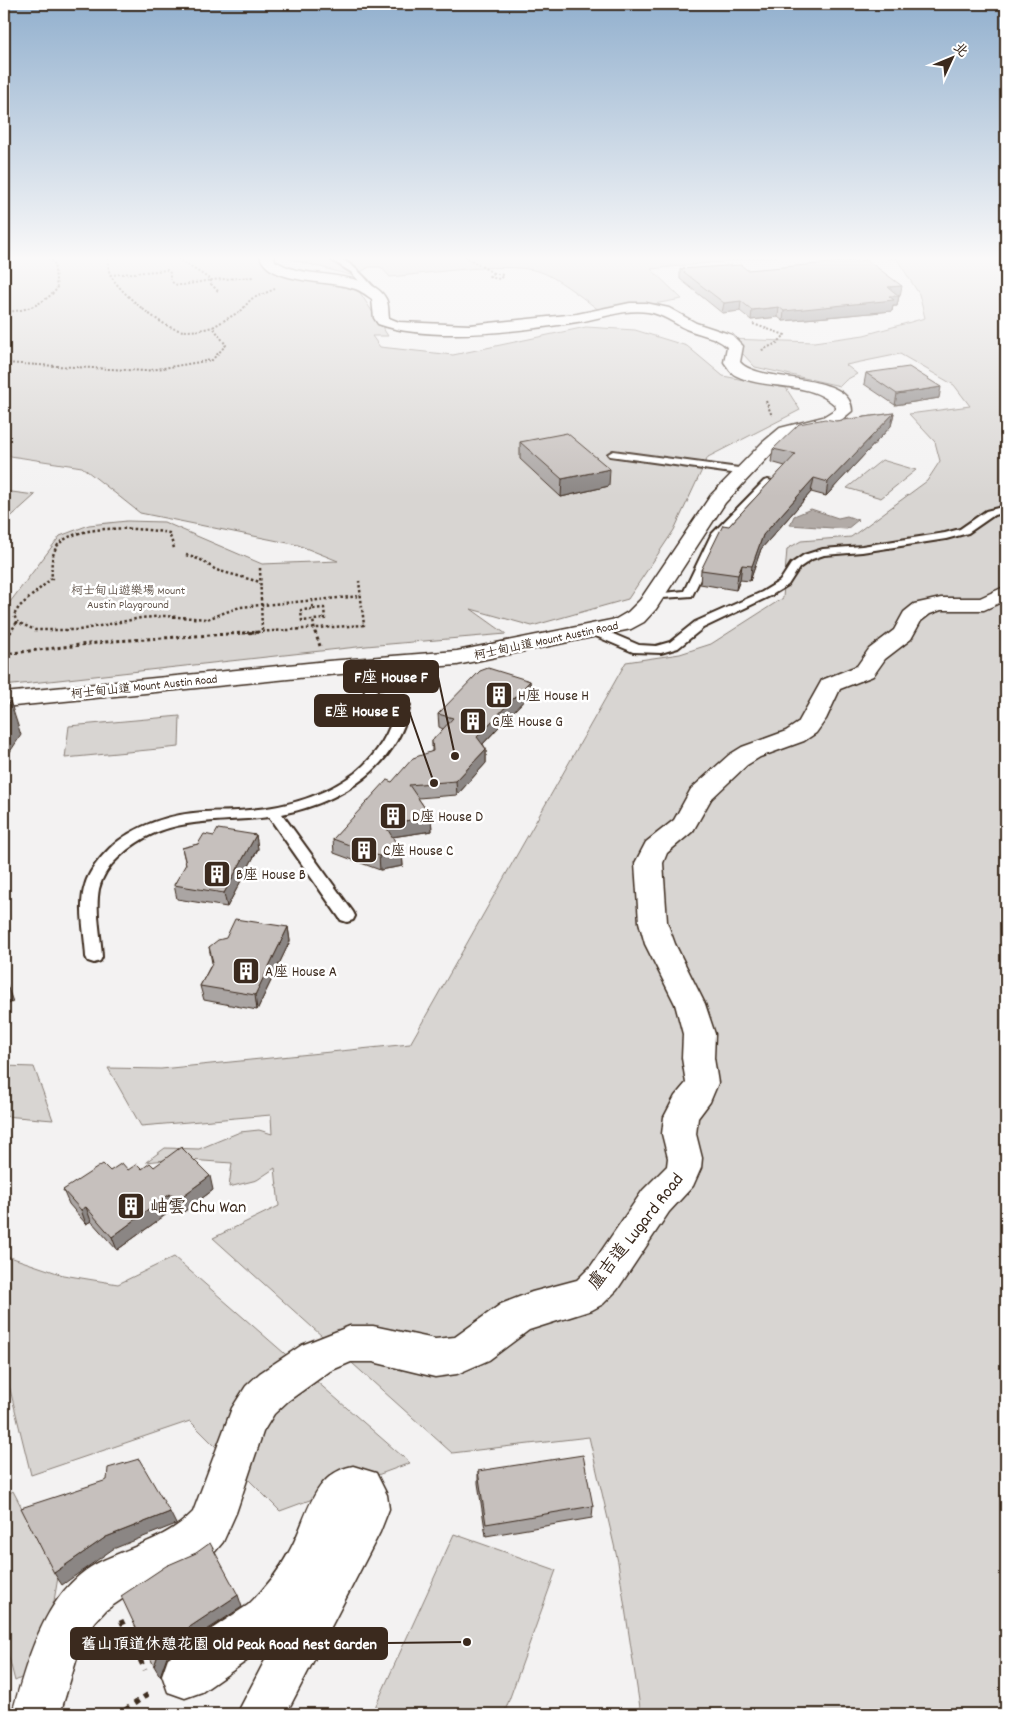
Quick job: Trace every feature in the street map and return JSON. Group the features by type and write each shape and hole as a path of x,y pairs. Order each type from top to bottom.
{"street":[{"name":"柯士甸山道 Mount Austin Road","path":"4,700 457,658 623,624 636,617 652,597 718,499 768,447 786,432 829,421 841,414 844,408 839,400 806,385 742,373 734,366 732,359 734,346 730,340 724,336"},
{"name":"盧吉道 Lugard Road","path":"36,1714 66,1627 81,1604 109,1579 188,1545 208,1527 215,1513 246,1422 260,1400 274,1387 316,1358 350,1344 373,1344 435,1358 449,1358 464,1353 514,1317 532,1310 579,1298 590,1292 604,1278 656,1202 683,1172 685,1158 679,1134 681,1117 698,1093 702,1083 698,1058 700,1039 697,1022 660,944 652,917 648,868 653,851 682,828 700,795 738,760 751,752 795,736 807,728 814,719 830,685 865,671 880,651 903,634 916,613 941,604 984,604 1006,592"},
{"path":"170,1682 272,1614 305,1565 336,1500 349,1487 361,1488 368,1500 365,1517 261,1714"}],"lane":[{"path":"613,454 746,472"},
{"path":"652,597 688,594 715,537 768,483"},
{"path":"595,630 637,649 657,650 674,645 699,625 766,594 784,583 795,566 808,557 823,552 862,549 946,536 964,530 990,513 1006,509"},
{"path":"94,957 91,892 96,877 104,864 115,851 129,840 165,823 206,816 242,816 296,807 341,788 375,762 395,733 403,705 371,695 370,665"},
{"path":"273,812 347,916"}],"path":[{"path":"4,363 145,371 212,360 226,345 220,336"},
{"path":"756,376 747,361 761,350 781,341 785,336"},
{"path":"174,548 169,533 160,530 111,530 68,537 59,544 52,561 52,578 19,607 14,615 17,622 35,630 80,630 141,618 164,616 207,619 240,607 361,596"},
{"path":"186,555 201,560 216,570 260,582"},
{"path":"260,568 262,630"},
{"path":"4,654 114,641 262,630 314,629 364,625 359,581"},
{"path":"312,600 313,609"},
{"path":"324,608 325,619 302,621 301,610 313,609 324,608"},
{"path":"313,620 314,629"},
{"path":"4,642 17,622"},
{"path":"120,1618 170,1682 126,1710"}],"green space":[{"name":"柯士甸山遊樂場 Mount Austin Playground","path":"4,336 372,336 380,347 453,355 542,336 655,336 687,346 723,376 786,388 800,410 708,457 674,530 628,599 532,626 471,609 506,634 366,646 4,686 4,610 60,536 89,525 127,521 164,522 262,564 338,561 298,545 140,513 82,467 4,455"},
{"path":"856,336 1006,336 1006,1714 641,1714 618,1562 589,1437 452,1453 213,1238 279,1206 275,1168 257,1180 229,1187 232,1163 175,1159 146,1162 165,1148 199,1149 240,1132 259,1130 272,1134 271,1115 141,1126 108,1068 161,1069 410,1044 626,662 680,654 711,644 783,598 787,549 801,541 851,537 927,481 940,461 935,442 909,414 970,406 954,385 900,354 846,365 857,374 840,386 755,367 729,339 814,342"},
{"path":"882,460 916,470 881,498 847,488"},
{"path":"4,491 35,495 4,523"},
{"path":"180,716 179,747 65,758 69,726"},
{"path":"4,1066 34,1067 53,1120 4,1116"},
{"path":"4,1255 63,1275 118,1284 174,1257 410,1463 280,1511 190,1421 31,1475 4,1365"},
{"path":"13,1491 58,1577 54,1601 25,1676 15,1681 4,1638 4,1497"},
{"path":"454,1534 556,1570 504,1714 372,1714"}],"shaded area":[{"path":"811,509 838,518 847,516 858,520 847,529 790,525 794,516"}],"building":[{"path":"909,367 941,387 897,394 866,373"},
{"path":"894,413 828,482 814,478 763,535 752,566 742,565 738,575 701,570 723,525 729,526 796,454 773,449 799,424 825,419 836,421"},
{"path":"567,433 610,469 562,479 520,442"},
{"path":"488,668 530,681 477,737 486,749 456,781 409,785 431,817 384,824 402,852 379,856 333,839 387,780 392,782 413,758 433,751 432,741 453,718 438,714 480,671"},
{"path":"4,701 10,701 4,711"},
{"name":"B座 House B","path":"218,829 256,835 224,893 174,885 186,864 182,848 198,844 204,834 214,836"},
{"name":"A座 House A","path":"235,919 288,927 255,995 200,986 213,962 209,947 218,940 226,938"},
{"name":"岫雲 Chu Wan","path":"181,1147 210,1176 177,1200 170,1194 112,1237 86,1207 81,1210 63,1190 103,1164 110,1171 122,1163 128,1170 137,1164 142,1169 150,1163 154,1167"},
{"path":"583,1455 593,1506 486,1524 478,1471"},
{"path":"139,1459 170,1512 106,1537 54,1573 21,1508 107,1480 108,1468"},
{"path":"210,1543 238,1595 161,1646 154,1666 121,1596 166,1566 196,1553"}],"place":[{"name":"H座 House H","path":"499,695"},
{"name":"G座 House G","path":"473,721"},
{"name":"F座 House F","path":"455,756"},
{"name":"E座 House E","path":"434,783"},
{"name":"D座 House D","path":"393,816"},
{"name":"C座 House C","path":"364,850"},
{"name":"B座 House B","path":"217,874"},
{"name":"A座 House A","path":"246,971"},
{"name":"岫雲 Chu Wan","path":"131,1206"},
{"name":"舊山頂道休憩花園 Old Peak Road Rest Garden","path":"467,1642"}]}
